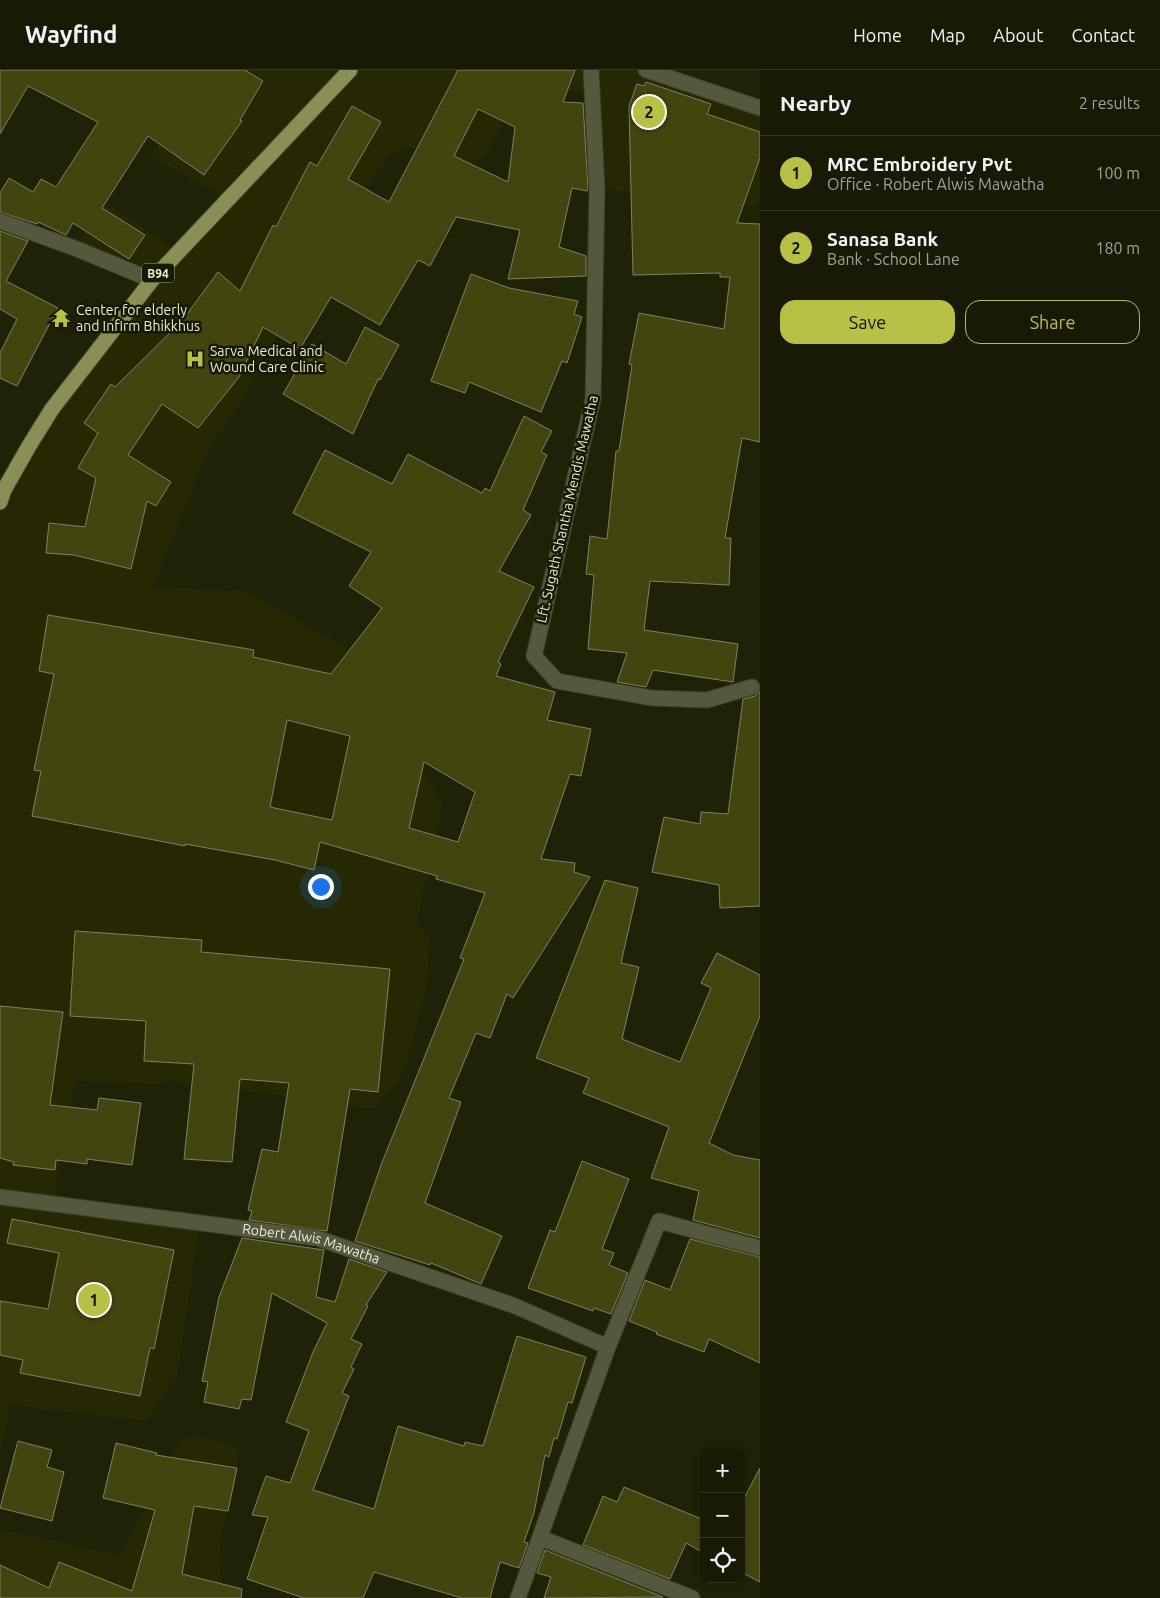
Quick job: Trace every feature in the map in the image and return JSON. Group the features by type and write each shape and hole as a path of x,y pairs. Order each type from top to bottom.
{"main road":[{"name":"B94","path":"0,502 4,490 52,409 152,280 350,70"}],"street":[{"name":"Lft. Sugath Shantha Mendis Mawatha","path":"591,70 597,189 593,399 534,656 558,681 652,698 707,700 752,687"},
{"path":"646,70 760,108"},
{"path":"0,220 152,280"},
{"name":"Robert Alwis Mawatha","path":"0,1197 317,1238 515,1306 608,1347"},
{"path":"518,1598 608,1347 659,1221 760,1248"},
{"path":"541,1538 692,1598"}],"shaded area":[{"path":"179,70 647,70 760,108 760,199 754,206 597,189 592,92 545,90 510,103 492,146 483,157 472,164 408,147 390,155 333,232 243,400 210,446 154,586 249,592 348,649 443,803 417,923 430,938 426,991 414,1038 399,1083 374,1109 169,1080 156,1084 75,1081 53,1204 200,1223 177,1377 146,1421 11,1405 0,1452 0,502 4,490 152,281 77,249 97,207 114,208 179,252 229,200 151,156 177,113"},
{"path":"197,1436 228,1443 240,1451 221,1538 219,1561 224,1598 0,1598 0,1529 120,1555 180,1440"}],"building":[{"path":"0,70 245,70 263,81 240,120 242,121 204,175 148,136 102,208 145,235 129,259 73,223 66,235 38,222 37,224 0,212 0,193 9,178 33,192 41,179 56,187 98,122 28,86 0,134"},
{"path":"458,70 575,70 563,102 583,103 588,188 587,191 572,188 559,247 586,256 586,276 508,279 520,230 456,217 430,266 418,260 380,325 331,297 300,349 263,327 239,377 198,428 162,404 128,455 171,482 156,506 147,501 131,569 74,555 46,553 49,523 85,527 96,478 78,468 98,433 84,423 111,384 115,387 182,321 218,272 240,291 273,225 276,227 310,162 317,166 352,106 381,122 348,179 389,202","holes":["478,109 515,127 508,182 454,156"]},
{"path":"646,82 711,104 707,114 760,132 760,158 737,223 760,224 760,442 742,438 725,538 731,538 729,585 650,581 644,630 738,644 733,682 653,670 646,687 617,682 627,653 588,649 594,575 586,574 590,536 607,539 616,451 619,451 632,365 629,364 639,313 724,329 730,277 720,277 720,273 633,275 629,106 637,84 644,86"},
{"path":"0,231 28,241 6,281 58,308 17,386 0,378 0,353 17,319 0,309"},
{"path":"471,274 509,288 578,301 574,314 582,317 567,363 562,361 541,412 469,382 465,393 431,381"},
{"path":"365,327 399,345 380,380 378,379 353,434 283,394 312,344 346,364"},
{"path":"524,416 552,431 541,452 547,455 523,510 531,515 499,571 534,587 498,662 501,664 496,676 555,692 547,720 591,729 581,776 570,774 541,859 575,863 574,872 590,877 513,998 507,994 490,1038 476,1033 449,1098 461,1102 425,1203 502,1236 481,1284 431,1263 430,1265 355,1241 381,1165 464,959 460,958 485,893 436,879 437,876 320,842 314,870 275,860 185,844 185,846 32,816 41,771 34,770 54,674 39,671 48,615 254,650 253,657 331,674 382,608 349,586 371,552 293,513 325,450 392,484 408,454 482,493 485,488 490,491","holes":["287,720 350,736 332,820 270,807","424,762 475,792 458,842 409,828"]},
{"path":"760,691 760,906 720,908 719,885 652,872 664,817 700,824 701,812 728,814 743,699 755,696"},
{"path":"605,880 638,888 621,963 639,967 622,1039 680,1062 711,988 701,983 717,953 760,975 760,1016 709,1143 733,1155 760,1160 760,1238 693,1220 699,1191 651,1178 669,1127 583,1093 589,1078 536,1058"},
{"path":"75,931 202,940 201,952 390,969 378,1092 350,1089 327,1231 249,1220 252,1211 248,1210 262,1149 278,1152 289,1083 240,1079 232,1162 184,1159 194,1064 144,1061 146,1021 70,1016"},
{"path":"0,1006 63,1012 50,1105 97,1110 99,1098 141,1103 132,1165 87,1159 87,1164 56,1160 55,1170 13,1165 14,1162 0,1158"},
{"path":"582,1161 629,1179 602,1249 614,1253 609,1265 628,1273 611,1314 594,1308 593,1311 528,1288 550,1230 555,1232"},
{"path":"12,1219 174,1250 154,1349 150,1348 140,1396 20,1373 23,1360 0,1355 0,1301 48,1309 59,1253 7,1243"},
{"path":"242,1238 324,1250 316,1297 335,1302 349,1259 387,1272 366,1305 368,1306 351,1339 362,1344 351,1367 354,1369 342,1393 349,1396 313,1490 374,1509 398,1426 464,1446 465,1442 483,1446 517,1336 586,1357 572,1403 568,1402 557,1439 554,1438 549,1457 545,1455 534,1513 524,1542 528,1543 519,1568 500,1562 490,1598 462,1598 374,1572 363,1598 304,1598 247,1579 268,1517 252,1515 266,1476 290,1483 309,1431 286,1422 313,1352 327,1323 272,1293 251,1400 242,1399 239,1409 204,1402 208,1382 202,1381 219,1297"},
{"path":"690,1239 760,1257 760,1363 709,1339 704,1352 656,1334 657,1332 629,1321 645,1280 670,1290"},
{"path":"18,1441 52,1450 47,1467 64,1472 52,1521 0,1508"},
{"path":"116,1443 157,1453 156,1455 237,1468 228,1511 194,1506 182,1574 242,1589 241,1598 0,1598 0,1565 49,1588 59,1562 132,1591 155,1510 103,1498"},
{"path":"760,1468 760,1582 745,1574 745,1496"},
{"path":"624,1487 700,1518 700,1551 686,1543 670,1579 583,1545 603,1496 617,1502"},
{"path":"545,1550 663,1597 544,1598 551,1577 537,1573"}],"place":[{"name":"Sanasa Bank","path":"649,112"},
{"name":"Center for elderly and Infirm Bhikkhus","path":"61,318"},
{"name":"Sarva Medical and Wound Care Clinic","path":"195,359"},
{"name":"MRC Embroidery Pvt","path":"94,1300"}]}
